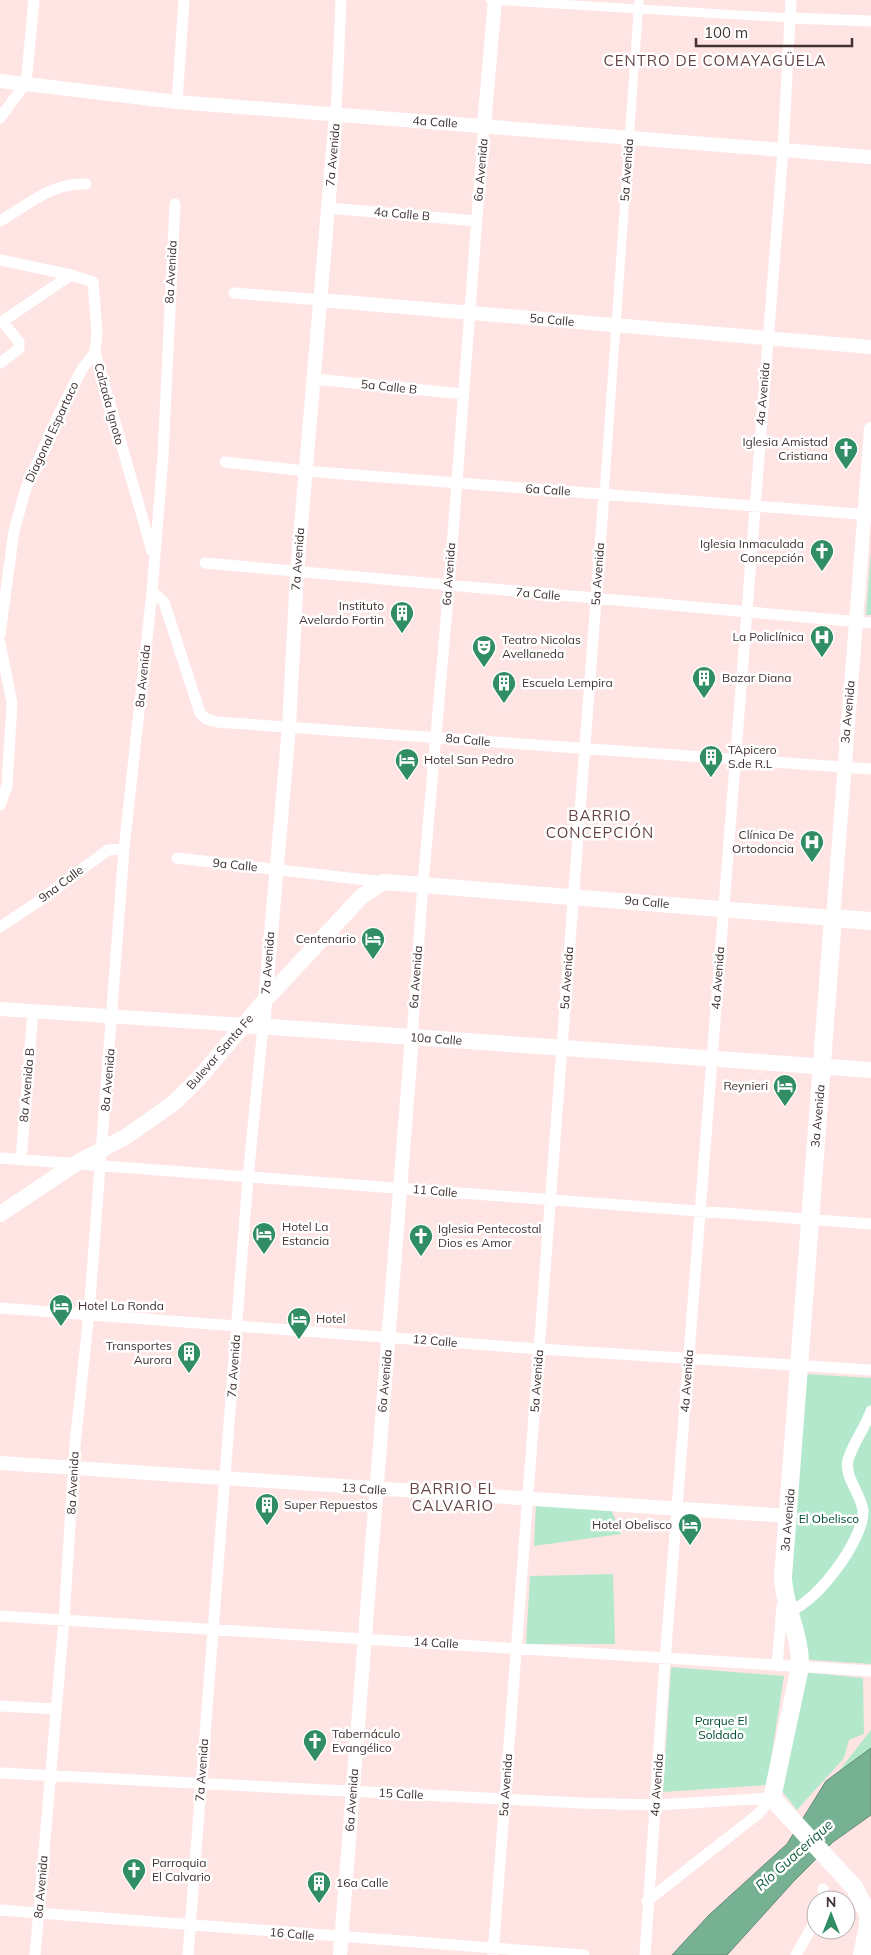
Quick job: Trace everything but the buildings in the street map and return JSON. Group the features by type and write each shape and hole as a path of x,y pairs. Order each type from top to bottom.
{"main road":[{"path":"384,882 422,884"},
{"name":"Bulevar Santa Fe","path":"0,1214 74,1164 101,1157 175,1102 200,1077 265,1000 362,896 384,882"},
{"name":"9a Calle","path":"422,884 871,920"},
{"name":"3a Avenida","path":"777,1804 800,1667 801,1650 786,1612 783,1589 833,918"},
{"name":"10a Calle","path":"244,1024 871,1070"},
{"path":"777,1804 854,1887 870,1915 862,1955"},
{"path":"868,1955 871,1940"},
{"path":"868,1955 871,1947"}],"street":[{"path":"0,118 26,83 34,0"},
{"path":"177,102 184,0"},
{"name":"7a Avenida","path":"188,1955 248,1178 289,727 297,573 336,115 341,0"},
{"path":"490,0 639,4 790,18 871,21"},
{"name":"6a Avenida","path":"340,1955 412,1037 422,884 449,586 476,221 495,0"},
{"name":"4a Avenida","path":"645,1955 647,1901 656,1805 665,1660 783,150 791,0"},
{"name":"5a Avenida","path":"494,1952 639,4"},
{"name":"4a Calle","path":"0,81 177,102 871,157"},
{"path":"0,221 57,187 70,183 86,184"},
{"name":"8a Avenida","path":"35,1955 64,1620 75,1470 75,1445 89,1313 113,1015 124,849 155,558 175,204"},
{"name":"4a Calle B","path":"329,208 476,221"},
{"name":"Calzada Ignoto","path":"0,260 71,275 93,282 97,331 95,352 155,558"},
{"path":"0,363 19,348 18,342 1,322 71,275"},
{"name":"5a Calle","path":"234,293 871,347"},
{"name":"Diagonal Espartaco","path":"0,634 13,537 26,488 52,428 82,369 95,352"},
{"name":"5a Calle B","path":"314,379 463,394"},
{"name":"3a Avenida","path":"833,918 843,766 867,514 871,430"},
{"name":"6a Calle","path":"225,462 456,484 867,514"},
{"name":"7a Calle","path":"204,564 871,623"},
{"name":"8a Calle","path":"152,592 164,602 200,712 206,719 217,722 871,769"},
{"path":"0,642 12,703 7,786 0,805"},
{"name":"9na Calle","path":"0,927 108,850 124,849"},
{"name":"9a Calle","path":"176,858 384,882"},
{"name":"10a Calle","path":"0,1009 244,1024"},
{"name":"8a Avenida B","path":"21,1160 33,1011"},
{"name":"11 Calle","path":"101,1157 248,1178 871,1224"},
{"path":"0,1158 74,1164"},
{"name":"12 Calle","path":"0,1308 89,1313 539,1349 871,1370"},
{"path":"777,1666 786,1612 814,1597 823,1588 867,1524 851,1482 848,1462 871,1411"},
{"name":"13 Calle","path":"0,1463 75,1470 788,1516"},
{"name":"14 Calle","path":"0,1616 517,1647 665,1660 871,1671"},
{"path":"0,1706 55,1709"},
{"name":"15 Calle","path":"0,1773 505,1799 656,1805 777,1804"},
{"path":"647,1901 758,1814 777,1804"},
{"name":"16 Calle","path":"0,1910 494,1952 584,1955"},
{"path":"796,1955 806,1938"}],"green space":[{"path":"871,550 871,615 866,615"},
{"name":"El Obelisco","path":"806,1374 871,1378 871,1664 796,1659 788,1516"},
{"path":"536,1504 612,1511 621,1534 534,1546"},
{"path":"613,1574 615,1644 526,1644 530,1576"},
{"name":"Parque El Soldado","path":"671,1667 784,1676 767,1785 663,1792"},
{"path":"804,1672 863,1678 864,1734 849,1740 844,1758 797,1810 781,1790"},
{"path":"871,1730 871,1775 826,1808 809,1809"}],"water":[{"name":"Río Guacerique","path":"871,1748 871,1815 833,1842 794,1881 727,1955 672,1955 709,1915 787,1844 826,1781"}],"place":[{"name":"Iglesia Amistad Cristiana","path":"846,470"},
{"name":"Iglesia Inmaculada Concepción","path":"822,572"},
{"name":"Instituto Avelardo Fortin","path":"402,634"},
{"name":"La Policlínica","path":"822,658"},
{"name":"Teatro Nicolas Avellaneda","path":"484,668"},
{"name":"Bazar Diana","path":"704,699"},
{"name":"Escuela Lempira","path":"504,704"},
{"name":"TApicero S.de R.L","path":"711,778"},
{"name":"Hotel San Pedro","path":"407,781"},
{"name":"Clínica De Ortodoncia","path":"812,863"},
{"name":"Centenario","path":"373,960"},
{"name":"Reynieri","path":"785,1107"},
{"name":"Hotel La Estancia","path":"264,1255"},
{"name":"Iglesia Pentecostal Dios es Amor","path":"421,1257"},
{"name":"Hotel La Ronda","path":"61,1327"},
{"name":"Hotel","path":"299,1340"},
{"name":"Transportes Aurora","path":"189,1374"},
{"name":"Super Repuestos","path":"267,1526"},
{"name":"Hotel Obelisco","path":"690,1546"},
{"name":"Tabernáculo Evangélico","path":"315,1762"},
{"name":"Parroquia El Calvario","path":"134,1891"},
{"name":"16a Calle","path":"319,1904"}],"district":[{"name":"CENTRO DE COMAYAGÜELA","path":"715,61"},
{"name":"BARRIO CONCEPCIÓN","path":"600,824"},
{"name":"BARRIO EL CALVARIO","path":"453,1498"}]}
